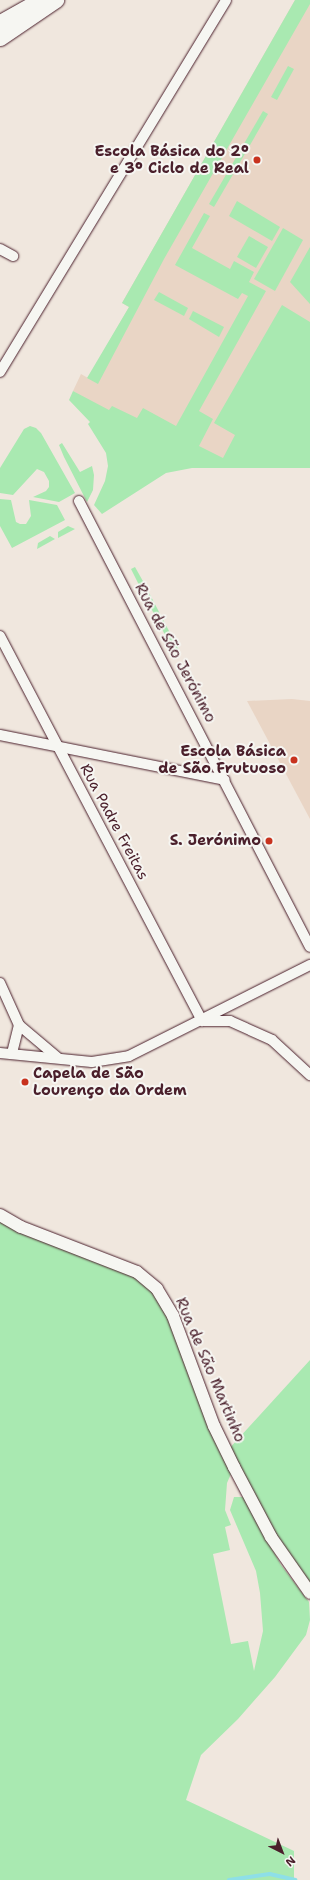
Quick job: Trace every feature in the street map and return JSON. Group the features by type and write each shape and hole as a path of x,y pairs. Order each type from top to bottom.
{"main road":[{"path":"0,22 39,0"},
{"path":"0,38 56,0"}],"street":[{"path":"0,372 226,0"},
{"path":"0,249 13,256"},
{"name":"Rua de São Jerónimo","path":"79,501 225,780 310,947"},
{"name":"Rua Padre Freitas","path":"0,636 202,1021"},
{"path":"0,735 225,780"},
{"path":"0,1053 57,1057 92,1062 129,1056 310,966"},
{"path":"0,983 19,1025 57,1057"},
{"path":"202,1021 230,1021 272,1040 310,1075"},
{"path":"12,1054 19,1025"},
{"name":"Rua de São Martinho","path":"0,1215 21,1227 137,1272 157,1289 173,1316 214,1426 234,1467 271,1537 310,1593"}],"shaded area":[{"name":"Escola Básica do 2º e 3º Ciclo de Real","path":"295,0 310,0 310,422 286,467 192,468 73,391 81,374 88,378 129,307 122,303"},
{"name":"Escola Básica de São Frutuoso","path":"292,699 310,701 310,819 247,701"}],"green space":[{"path":"295,0 310,0 310,4 164,259 98,384 87,378 129,307 122,303"},
{"path":"288,66 294,69 277,100 271,97"},
{"path":"263,111 268,114 214,207 209,204"},
{"path":"237,201 280,227 272,241 229,216"},
{"path":"204,213 210,216 192,248 230,269 234,261 254,272 249,282 266,291 199,411 213,419 199,446 223,458 235,435 214,423 282,305 310,322 310,468 192,468 166,473 102,514 94,505 105,481 108,466 106,453 88,424 90,422 69,400 73,391 109,410 112,406 137,418 143,408 176,426 248,296 242,293 238,299 175,265"},
{"path":"283,228 303,240 275,291 254,279"},
{"path":"249,236 268,247 256,268 237,257"},
{"path":"310,247 310,304 290,282"},
{"path":"159,292 188,308 184,316 154,300"},
{"path":"193,311 224,327 219,337 189,319"},
{"path":"30,426 36,428 41,433 75,493 59,502 33,497 46,491 49,487 49,481 44,472 37,469 13,495 0,493 0,468 24,429"},
{"path":"62,443 80,472 92,466 94,475 93,490 87,502 64,457 59,445"},
{"path":"0,499 11,500 16,522 20,524 26,524 31,516 29,500 57,505 65,520 12,548 0,526"},
{"path":"68,526 75,529 58,538 58,532"},
{"path":"50,536 55,539 37,549 38,543"},
{"path":"135,567 144,583 139,585 131,569"},
{"path":"146,587 180,652 175,654 141,589"},
{"path":"0,1215 110,1260 157,1289 227,1451 310,1360 310,1593 234,1467 227,1483 225,1510 231,1525 225,1527 230,1550 213,1554 231,1644 248,1641 254,1671 263,1631 260,1593 256,1571 230,1510 234,1497 244,1497 281,1565 309,1602 310,1620 306,1635 275,1677 238,1719 201,1755 186,1800 294,1851 294,1880 0,1880"}],"waterway":[{"path":"229,1880 270,1874 295,1880"}],"place":[{"name":"Escola Básica do 2º e 3º Ciclo de Real","path":"257,160"},
{"name":"Escola Básica de São Frutuoso","path":"294,760"},
{"name":"S. Jerónimo","path":"269,841"},
{"name":"Capela de São Lourenço da Ordem","path":"25,1082"}]}
